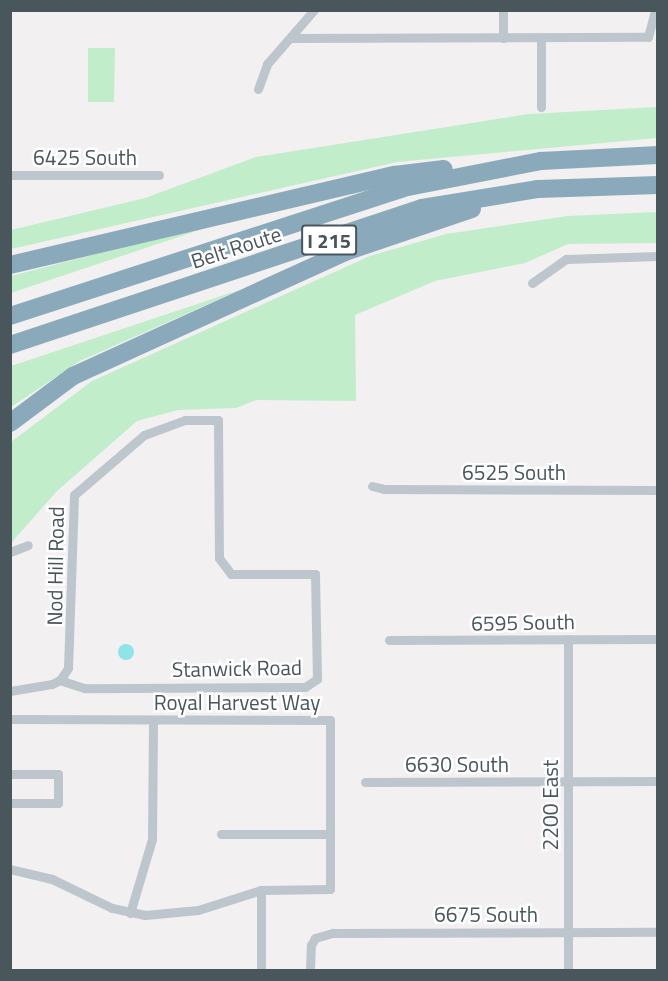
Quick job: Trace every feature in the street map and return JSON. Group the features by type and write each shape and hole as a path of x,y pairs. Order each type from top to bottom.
{"highway":[{"name":"Belt Route","path":"10,316 382,194 541,161 657,155"},
{"path":"10,265 395,175 541,161"},
{"name":"Belt Route","path":"10,345 422,208 538,189 657,184"},
{"path":"10,423 73,376 345,252 538,189"}],"street":[{"path":"258,89 264,69 312,14 300,10"},
{"path":"503,10 503,38"},
{"path":"291,38 648,38 655,10"},
{"path":"541,38 541,107"},
{"name":"6425 South","path":"10,175 159,175"},
{"path":"532,283 566,259 657,256"},
{"name":"Nod Hill Road","path":"60,680 70,654 74,495 144,435 185,420 218,420"},
{"name":"Stanwick Road","path":"60,680 84,688 305,687 317,679 315,574 231,574 219,558 218,420"},
{"name":"6525 South","path":"372,486 384,489 657,490"},
{"path":"10,552 28,545"},
{"name":"2200 East","path":"568,639 568,970"},
{"name":"6595 South","path":"389,640 657,639"},
{"path":"10,692 35,690 60,680"},
{"name":"Royal Harvest Way","path":"10,719 330,720 330,889 261,890"},
{"path":"130,913 152,839 153,720"},
{"path":"10,774 57,774 58,803 10,803"},
{"name":"6630 South","path":"365,782 657,781"},
{"path":"221,834 330,834"},
{"path":"10,869 52,879 88,898 130,913 145,915 198,910 261,890 261,970"},
{"name":"6675 South","path":"310,970 311,945 315,938 333,933 657,932"}],"green space":[{"path":"88,48 115,48 114,102 88,102"},
{"path":"657,107 657,138 397,162 11,249 11,230 145,198 256,157 529,114"},
{"path":"657,212 657,243 568,244 525,263 435,281 355,315 356,401 256,400 236,408 178,410 137,421 57,491 11,543 11,442 92,381 370,256 446,234 568,216"},
{"path":"232,219 86,268 11,293 11,276"},
{"path":"242,289 80,361 11,407 11,366"}],"water":[{"path":"123,644 129,644 134,652 132,658 123,660 118,655 118,649"}]}
